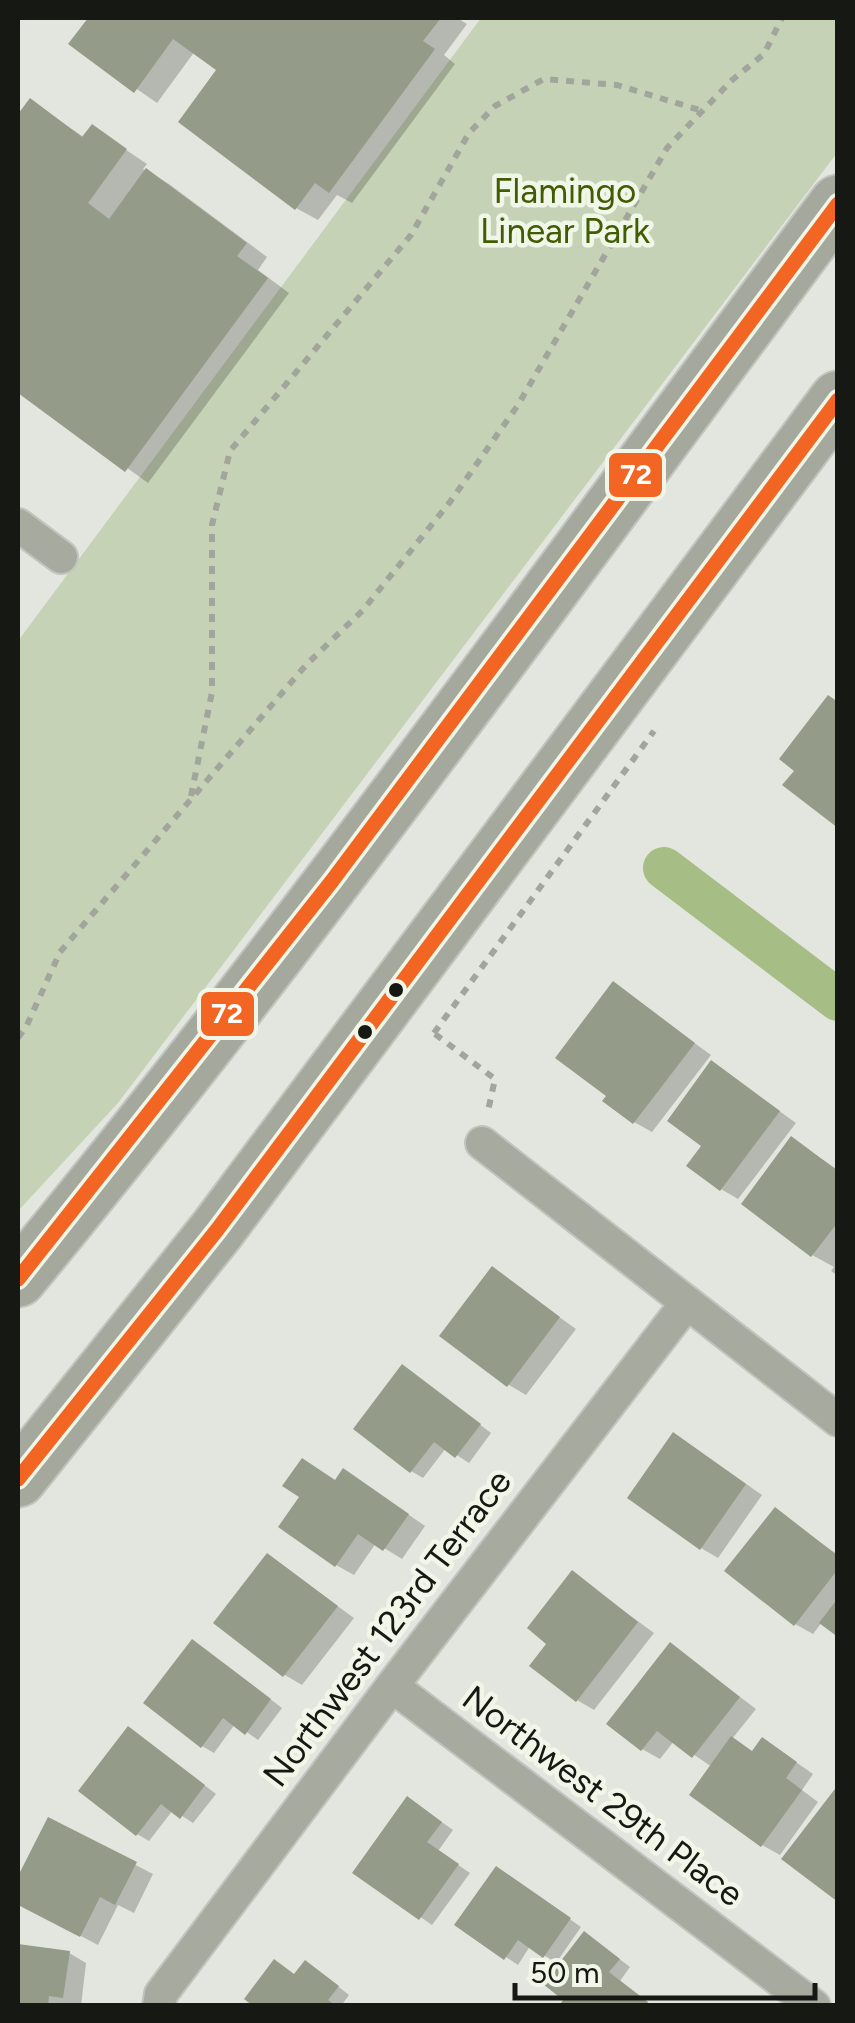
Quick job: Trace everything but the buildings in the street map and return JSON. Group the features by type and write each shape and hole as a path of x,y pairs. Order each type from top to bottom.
{"highway":[{"path":"18,1279 118,1158 399,794 838,204"},
{"path":"18,1479 217,1230 838,400"}],"street":[{"path":"18,525 61,557"},
{"path":"482,1144 838,1420"},
{"name":"Northwest 123rd Terrace","path":"159,2006 161,1994 392,1686 686,1304"},
{"name":"Northwest 29th Place","path":"392,1686 814,2006"}],"path":[{"path":"18,1038 60,952 306,665 363,610 450,502 518,406 667,148 764,54 782,18"},
{"path":"191,797 212,692 212,526 230,451 411,235 469,133 495,106 544,80 617,85 703,111"},
{"path":"434,1033 664,717"},
{"path":"390,1000 494,1079 482,1144"}],"green space":[{"name":"Flamingo Linear Park","path":"481,18 837,18 837,153 118,1103 18,1211 18,641"}],"waterway":[{"path":"664,868 838,1000"}],"transit line":[{"name":"72","path":"18,1279 332,881 838,204"},
{"name":"72","path":"18,1479 217,1230 838,400"}]}
